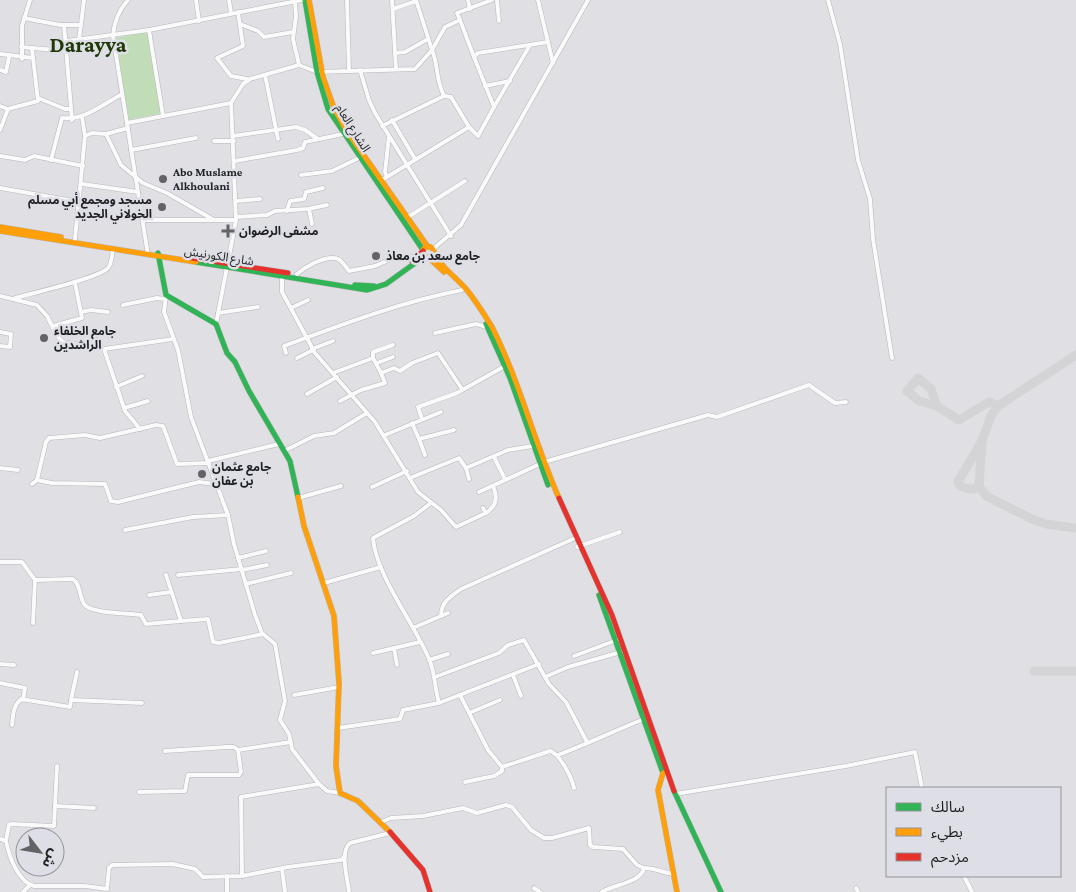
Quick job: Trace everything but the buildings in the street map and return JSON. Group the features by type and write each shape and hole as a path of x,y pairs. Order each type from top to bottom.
{"main road":[{"name":"الشارع العام","path":"304,0 328,110 359,158 432,249 441,266 465,288 484,313 490,329"},
{"name":"الشارع العام","path":"309,0 319,72 337,115 384,178 428,258"},
{"name":"شارع الكورنيش","path":"0,227 360,289 373,289 386,284 422,258 428,258 432,249"},
{"name":"شارع الكورنيش","path":"0,231 147,253"},
{"name":"شارع الكورنيش","path":"227,266 297,274 355,285 374,286 384,282 418,257 423,251 432,249"},
{"path":"158,255 166,297 216,324 227,353 235,362 293,470 298,498 316,564 334,616 339,687 336,771 340,793 358,801 382,822 423,870 430,892"},
{"path":"428,258 462,290 481,315 514,377 533,446 607,609 665,772 720,892"},
{"path":"490,329 573,539 579,546"},
{"path":"613,624 621,652 637,692 644,719 665,772 720,892"},
{"path":"665,772 658,790 677,892"}],"street":[{"path":"22,59 21,47 24,18 30,0"},
{"path":"78,40 84,0"},
{"path":"128,0 121,8 113,36 147,253"},
{"path":"196,0 198,21"},
{"path":"229,0 231,13"},
{"path":"272,0 273,5"},
{"path":"67,41 149,30 304,0"},
{"path":"341,0 347,0 349,70"},
{"path":"392,0 396,69"},
{"path":"468,0 470,9"},
{"path":"492,0 457,13 494,107"},
{"path":"497,0 499,21"},
{"path":"538,0 552,63"},
{"path":"432,249 451,236 461,225 588,0"},
{"path":"828,0 840,44 858,160 870,199 873,239 892,358"},
{"path":"295,1 296,16 293,32 298,65"},
{"path":"393,9 416,1 435,59 438,84 444,96"},
{"path":"238,12 243,46 217,58 231,76 250,79 298,65 319,72 414,69 432,50 445,27 460,20"},
{"path":"24,18 64,26 80,25"},
{"path":"240,24 258,31 264,37 293,32"},
{"path":"64,26 67,41 72,120"},
{"path":"149,30 163,116"},
{"path":"396,53 405,52 428,39"},
{"path":"474,57 478,53 548,42"},
{"path":"382,126 444,96 451,97 469,127 478,136 530,45"},
{"path":"21,47 67,51"},
{"path":"0,106 8,109 38,101 32,48"},
{"path":"0,54 22,59 33,58"},
{"path":"0,70 6,72 8,57"},
{"path":"360,70 369,100 382,126 451,236"},
{"path":"265,75 278,139"},
{"path":"216,324 236,218 231,103 235,94 250,79"},
{"path":"485,86 510,81"},
{"path":"51,160 62,118 72,120 82,117 122,94"},
{"path":"38,98 71,109"},
{"path":"127,123 231,103"},
{"path":"0,130 8,109"},
{"path":"75,239 84,166 85,136 82,117"},
{"path":"392,120 415,159"},
{"path":"214,141 296,127 305,130 318,139"},
{"path":"384,178 469,127"},
{"path":"85,136 92,133 106,134 128,128"},
{"path":"106,134 121,165 143,183 174,197 214,220"},
{"path":"235,161 297,150 303,148 305,142 342,134"},
{"path":"384,178 389,136"},
{"path":"131,150 196,138"},
{"path":"0,156 25,160 34,156 84,166"},
{"path":"301,175 332,171 359,158"},
{"path":"405,217 465,182"},
{"path":"82,184 138,192"},
{"path":"0,188 79,202"},
{"path":"287,211 290,201 304,199 306,192 323,188"},
{"path":"236,201 260,199"},
{"path":"142,220 214,220 267,215 275,211 327,205"},
{"path":"309,208 312,224"},
{"path":"13,299 74,282 108,268 113,249"},
{"path":"297,274 318,261 334,258 341,261 349,271 375,266 398,256 418,257"},
{"path":"282,275 282,292 312,350 352,394 384,435 418,492 441,510 456,526 486,513 494,507 496,502 493,486"},
{"path":"53,326 82,318 74,282"},
{"path":"286,353 284,346 305,338 400,304 462,290"},
{"path":"0,296 36,305 63,342 104,350 173,339"},
{"path":"122,304 166,297 164,312 178,350 191,417 228,515 238,558 264,634 275,644 285,701 280,720 289,734 299,758 319,784 328,791 340,793"},
{"path":"291,308 308,300"},
{"path":"218,313 258,307"},
{"path":"81,312 91,310 108,312"},
{"path":"435,333 476,324 490,329"},
{"path":"0,332 11,334 10,347 0,346"},
{"path":"297,358 333,341"},
{"path":"340,401 352,394 385,383 373,358 373,352 393,345"},
{"path":"104,350 124,408 140,429"},
{"path":"400,371 412,363 438,354 462,389"},
{"path":"377,363 393,357"},
{"path":"333,372 373,358"},
{"path":"422,419 418,407 453,395 505,366"},
{"path":"381,373 394,368 400,371 403,376"},
{"path":"116,387 142,376"},
{"path":"307,394 337,378"},
{"path":"478,492 542,463 708,415 717,417 809,385 835,403 846,402"},
{"path":"124,408 148,401"},
{"path":"384,435 440,412"},
{"path":"284,451 314,436 334,433 367,413"},
{"path":"412,423 425,455"},
{"path":"32,484 37,480 46,442 50,438 85,435 100,438 156,425 162,426 176,464 209,462 279,444"},
{"path":"419,439 454,430"},
{"path":"466,468 513,448 533,446"},
{"path":"494,457 504,479"},
{"path":"410,478 459,458 466,468 469,479"},
{"path":"0,468 18,470"},
{"path":"372,487 407,471"},
{"path":"37,480 52,483 105,484 111,501 118,502 199,482 215,484"},
{"path":"298,498 341,486"},
{"path":"431,503 414,516 373,538 374,548 381,567 429,660 435,677 439,702"},
{"path":"483,508 486,513"},
{"path":"125,530 193,517 228,515"},
{"path":"579,546 620,532"},
{"path":"441,616 441,607 445,601 461,589 573,539"},
{"path":"238,558 266,551"},
{"path":"0,562 22,562 36,580 33,623"},
{"path":"178,575 242,570 268,565"},
{"path":"324,583 381,567"},
{"path":"246,584 291,573"},
{"path":"166,575 181,621"},
{"path":"36,580 73,579 78,585 83,603 93,609 118,614 141,615 146,624 208,619 213,642 219,643 264,634"},
{"path":"149,595 170,592"},
{"path":"413,628 448,613"},
{"path":"435,677 499,653 508,645 522,639 525,640 553,690 566,702 587,742"},
{"path":"574,656 617,640"},
{"path":"373,653 420,642"},
{"path":"394,648 397,665"},
{"path":"545,677 568,667 621,652"},
{"path":"429,660 448,654"},
{"path":"0,664 14,665"},
{"path":"338,728 400,719 403,710 460,695 539,664"},
{"path":"12,725 17,703 23,700 70,706 77,672"},
{"path":"513,675 521,696"},
{"path":"0,683 25,688 23,700"},
{"path":"294,695 339,687"},
{"path":"460,695 488,750 502,767"},
{"path":"71,700 142,703"},
{"path":"469,713 500,700"},
{"path":"558,755 587,742 613,734 644,719"},
{"path":"164,751 227,747 234,747 238,750 291,742"},
{"path":"139,792 185,791 188,775 239,776 241,772 238,750"},
{"path":"502,767 550,751 558,755 571,777 574,788"},
{"path":"675,794 846,766 916,752 922,787"},
{"path":"30,885 13,862 6,840 8,825 54,826 57,766"},
{"path":"465,782 494,776 502,771 502,767"},
{"path":"242,876 241,797 319,784"},
{"path":"382,822 391,818 423,816 463,808 477,813 506,805 512,807 531,830 544,838 552,838 589,828 590,845 593,847 623,849 637,864 644,868 658,868 666,873 674,874"},
{"path":"55,806 94,808"},
{"path":"349,892 345,848 350,843 390,833"},
{"path":"0,839 6,840"},
{"path":"23,892 30,885 102,890 108,888 109,868 113,865 170,864 196,870 203,877 242,876 341,860 345,856"},
{"path":"602,892 636,878 643,873 644,868"},
{"path":"282,869 285,892"},
{"path":"227,876 227,892"},
{"path":"964,877 972,892"},
{"path":"54,892 55,886"},
{"path":"534,888 540,892"}],"green space":[{"path":"148,32 162,113 129,120 115,38"}],"taxiway":[{"path":"1076,355 998,406 991,416 982,441 979,486 986,496 1032,519 1046,524 1076,528"},
{"path":"918,378 931,389 937,406 919,401 907,391 918,378"},
{"path":"937,406 959,420 989,402 998,406"},
{"path":"979,486 975,489 968,488 961,486 958,482 982,441"},
{"path":"1034,671 1076,671"}],"traffic: fast":[{"path":"305,0 317,72 328,109 423,250"},
{"path":"158,253 166,295 216,324 227,353 235,362 249,391 290,461 298,497"},
{"path":"196,262 367,290 386,284 422,258 427,258"},
{"path":"355,285 374,286"},
{"path":"486,324 510,378 548,485"},
{"path":"599,595 663,773"},
{"path":"674,791 721,892"}],"traffic: slow":[{"path":"309,0 323,77 334,108 346,130 428,247"},
{"path":"0,227 61,237"},
{"path":"0,231 196,262"},
{"path":"428,246 434,252 428,258 422,252 428,246"},
{"path":"434,252 445,268 470,294 492,327 511,369 559,498"},
{"path":"429,258 444,272"},
{"path":"298,497 304,526 334,616 339,683 336,766 340,793 358,801 390,832"},
{"path":"663,773 658,790 677,892"}],"traffic: jam":[{"path":"412,261 423,251"},
{"path":"185,257 288,273"},
{"path":"559,498 612,615 674,791"},
{"path":"390,832 423,870 430,892"}],"place":[{"name":"Abo Muslame Alkhoulani","path":"163,179"},
{"name":"مسجد ومجمع أبي مسلم الخولاني الجديد","path":"162,207"},
{"name":"مشفى الرضوان","path":"228,231"},
{"name":"جامع سعد بن معاذ","path":"376,256"},
{"name":"جامع الخلفاء الراشدين","path":"44,338"},
{"name":"جامع عثمان بن عفان","path":"202,474"}],"district":[{"name":"Darayya","path":"88,44"}]}
